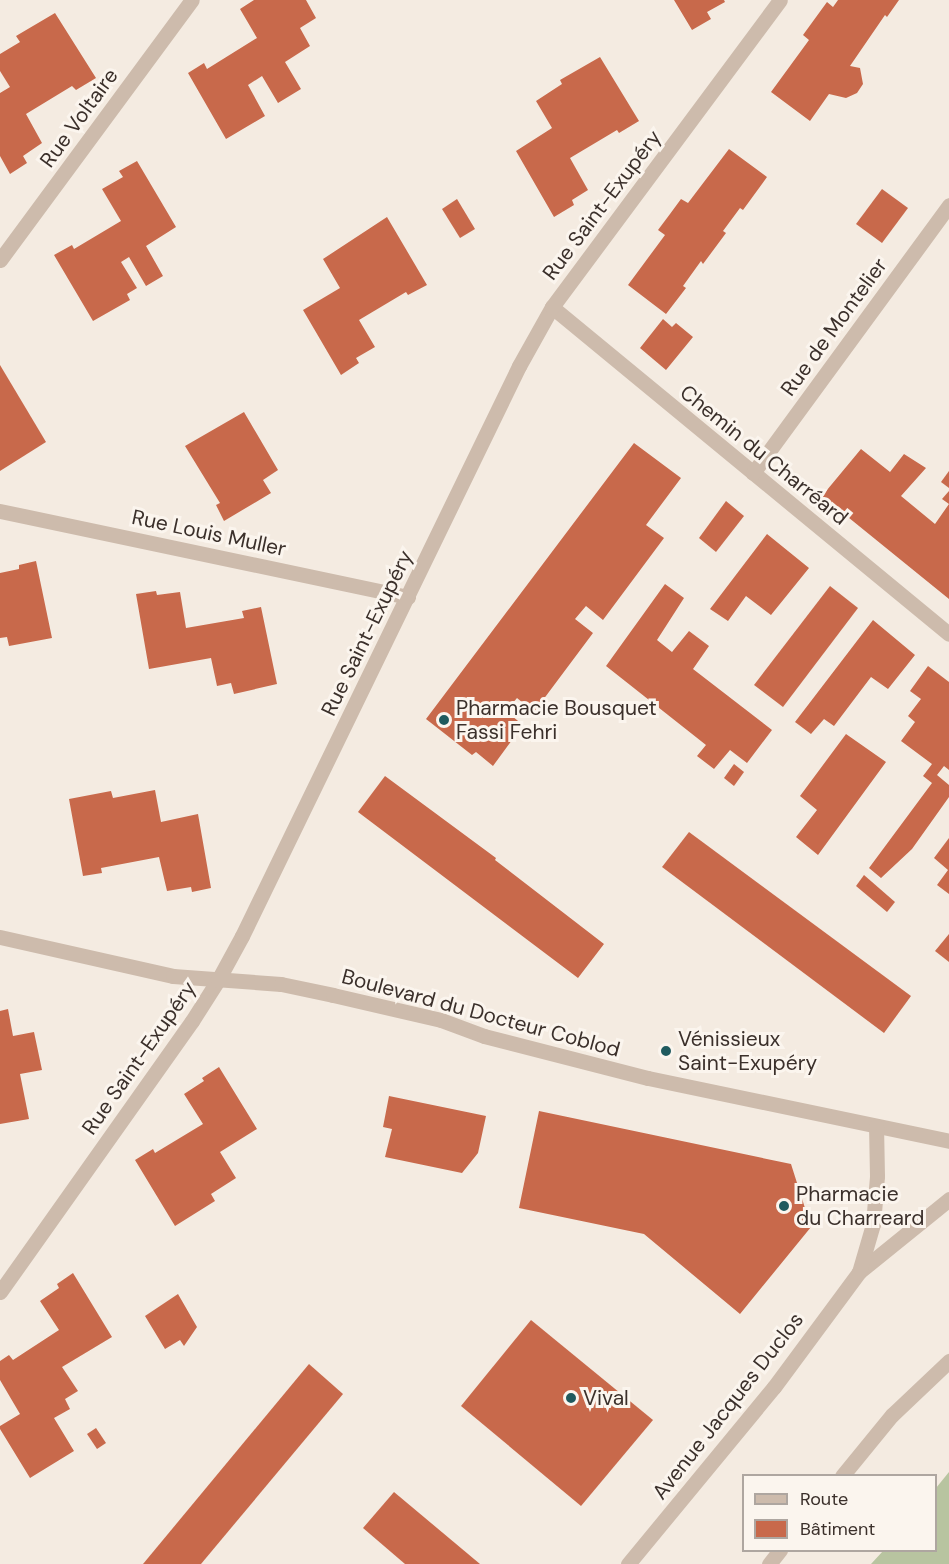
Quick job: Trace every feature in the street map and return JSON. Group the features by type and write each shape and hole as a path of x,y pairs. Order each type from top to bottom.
{"street":[{"name":"Rue Voltaire","path":"0,260 192,0"},
{"name":"Rue Saint-Exupéry","path":"0,1292 192,1021 218,980 242,936 519,366 552,308 780,0"},
{"name":"Rue de Montelier","path":"753,473 949,205"},
{"name":"Chemin du Charréard","path":"552,308 949,634"},
{"name":"Rue Louis Muller","path":"0,511 408,597"},
{"name":"Boulevard du Docteur Coblod","path":"0,937 173,976 281,984 394,1008 441,1020 484,1036 648,1078 949,1141"},
{"name":"Avenue Jacques Duclos","path":"859,1272 873,1224 877,1176 876,1126"},
{"name":"Avenue Jacques Duclos","path":"628,1564 774,1387 859,1272 949,1199"},
{"path":"844,1474 892,1415 949,1361"},
{"path":"769,1564 779,1552"}],"green space":[{"path":"949,1472 949,1564 871,1564 882,1552 937,1552 937,1487"}],"building":[{"path":"254,0 306,0 316,18 300,28 310,46 285,62 301,89 278,103 262,76 248,85 265,116 226,139 188,73 204,63 207,69 257,38 240,9"},
{"path":"674,0 724,0 725,2 707,12 711,19 692,30"},
{"path":"838,0 899,0 887,17 885,15 850,66 860,68 863,84 857,93 846,98 829,94 810,121 771,92 809,40 803,35 827,2 833,7"},
{"path":"55,13 96,78 76,90 72,86 26,114 42,143 23,156 27,163 10,174 0,156 0,93 10,87 0,71 0,54 20,42 16,36"},
{"path":"600,57 639,121 619,133 617,130 570,158 588,190 572,200 574,205 554,217 516,151 552,128 536,101 562,84 560,80"},
{"path":"729,149 767,177 743,210 740,208 723,231 726,233 703,264 701,261 683,286 686,288 666,314 628,285 665,235 658,230 681,199 688,203"},
{"path":"137,161 176,227 146,246 163,276 146,286 129,257 121,262 137,288 127,294 130,300 93,321 54,255 72,245 74,249 121,221 102,189 123,177 119,171"},
{"path":"882,189 908,208 882,243 856,224"},
{"path":"457,199 475,229 460,238 442,209"},
{"path":"387,217 427,285 408,295 406,292 359,320 375,347 356,358 359,363 341,375 303,310 340,288 323,259"},
{"path":"663,319 672,327 676,323 693,337 666,370 640,348"},
{"path":"0,365 46,442 0,471"},
{"path":"244,412 278,470 263,480 271,493 224,521 216,505 220,503 185,446"},
{"path":"634,443 681,478 646,525 664,538 603,620 586,606 575,619 593,633 534,712 517,698 506,711 523,725 493,766 476,752 472,755 426,719"},
{"path":"861,449 890,472 904,454 926,468 901,496 935,524 949,504 949,599 822,496"},
{"path":"949,471 949,488 941,482"},
{"path":"949,491 949,504 942,499"},
{"path":"726,501 744,516 716,552 699,538"},
{"path":"767,534 809,568 771,615 746,596 728,621 710,609"},
{"path":"36,561 52,638 9,646 7,637 0,638 0,573 19,569 19,565"},
{"path":"665,584 684,598 657,640 672,652 689,631 709,646 693,669 772,730 747,763 730,750 714,769 697,756 706,745 606,666"},
{"path":"830,586 858,608 783,707 754,685"},
{"path":"156,591 157,595 180,592 186,628 244,618 242,611 261,607 277,684 234,694 231,683 217,686 211,658 149,669 136,594"},
{"path":"873,620 915,655 888,689 871,677 834,726 824,719 811,734 795,722"},
{"path":"928,666 949,682 949,770 944,766 937,775 949,785 949,797 912,849 881,878 869,868 932,783 923,776 932,764 901,741 915,722 908,716 921,699 910,691"},
{"path":"846,734 886,762 818,855 796,837 817,810 800,796"},
{"path":"734,764 744,772 734,786 724,778"},
{"path":"385,776 496,858 495,860 604,944 578,978 358,812"},
{"path":"155,790 161,822 198,814 211,888 192,892 191,887 167,891 159,857 101,868 102,873 83,876 69,799 111,791 113,798"},
{"path":"689,832 911,996 884,1033 662,867"},
{"path":"949,838 949,894 937,885 948,870 934,858"},
{"path":"864,875 895,902 887,912 856,886"},
{"path":"949,934 949,962 935,951"},
{"path":"8,1009 13,1036 34,1032 42,1070 20,1074 29,1119 0,1124 0,1011"},
{"path":"219,1067 257,1129 220,1152 236,1178 211,1194 215,1201 175,1226 135,1160 153,1149 155,1153 203,1124 184,1094 204,1081 202,1078"},
{"path":"389,1096 486,1116 478,1153 462,1173 385,1157 392,1129 383,1127"},
{"path":"539,1111 791,1164 811,1227 740,1314 644,1234 519,1208"},
{"path":"73,1273 112,1337 62,1367 78,1391 65,1399 70,1409 54,1418 74,1451 30,1478 0,1429 0,1426 20,1414 0,1380 0,1361 9,1355 13,1360 59,1330 40,1301 59,1288 57,1284"},
{"path":"178,1294 197,1327 184,1346 180,1340 165,1349 145,1316"},
{"path":"531,1320 653,1420 581,1506 461,1406"},
{"path":"309,1364 343,1394 201,1564 143,1564"},
{"path":"96,1428 106,1443 97,1449 87,1434"},
{"path":"394,1492 480,1564 405,1564 363,1528"}],"place":[{"name":"Pharmacie Bousquet Fassi Fehri","path":"444,720"},
{"name":"Vénissieux Saint-Exupéry","path":"666,1051"},
{"name":"Pharmacie du Charreard","path":"784,1206"},
{"name":"Vival","path":"571,1398"}]}
